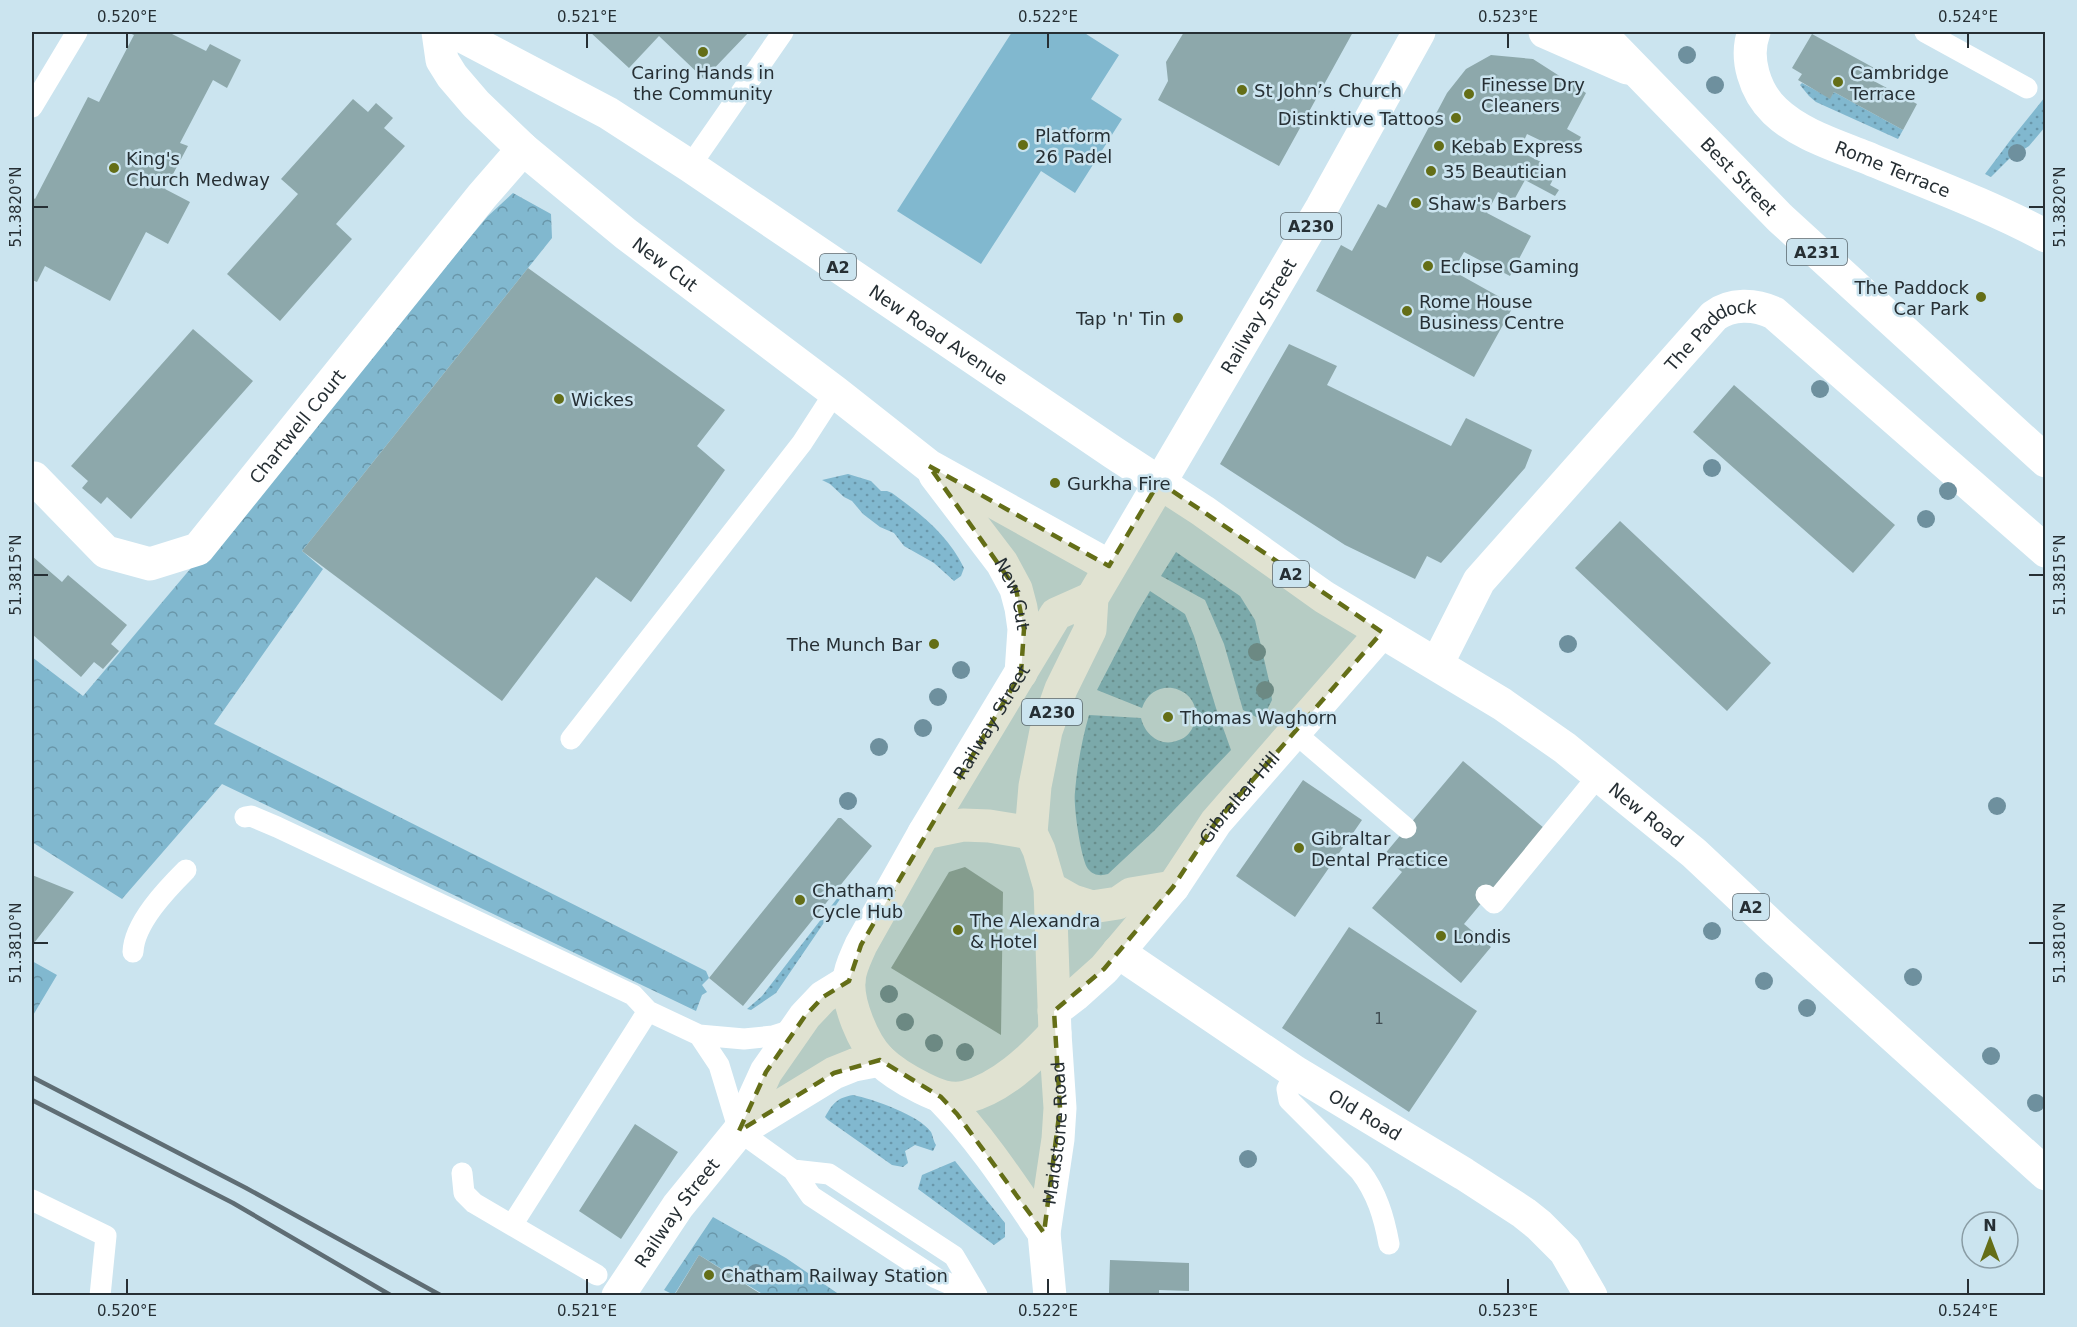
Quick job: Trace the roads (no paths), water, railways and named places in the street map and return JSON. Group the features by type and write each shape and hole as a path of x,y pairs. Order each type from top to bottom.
{"main road":[{"name":"New Cut","path":"438,32 442,60 452,76 476,104 523,149 635,241 929,466 1109,566"},
{"name":"New Road Avenue","path":"454,32 608,113 1203,511"},
{"name":"Railway Street","path":"1031,833 1035,786 1046,731 1060,689 1090,630 1092,598 1322,207 1419,32"},
{"path":"1545,32 1640,74"},
{"name":"Best Street","path":"1599,32 1780,218 2046,461"},
{"name":"Rome Terrace","path":"1754,32 1749,57 1756,82 1763,96 1775,111 1800,129 2008,217 2046,236"},
{"name":"Chartwell Court","path":"34,478 106,552 150,564 198,549 482,196 523,149"},
{"name":"The Paddock","path":"1437,664 1479,581 1714,316 1722,310 1759,308 1774,313 2046,551"},
{"name":"New Cut","path":"929,466 1002,563 1016,589 1022,608 1024,629 1022,673"},
{"name":"New Road","path":"1203,511 1324,597 1508,708 1565,748 1694,852 1776,930 2046,1174"},
{"name":"Railway Street","path":"608,1286 678,1206 739,1131 766,1072 805,1016 823,997 849,981 852,964 861,945 924,833 1056,614 1092,598"},
{"name":"Gibraltar Hill","path":"941,1097 965,1097 999,1081 1036,1054 1054,1022 1075,995 1104,969 1173,887 1216,822 1382,632"},
{"path":"924,833 963,825 997,827 1031,833"},
{"name":"Maidstone Road","path":"1031,833 1039,850 1050,888 1054,1022 1060,1108 1058,1139 1044,1233 1050,1296"},
{"path":"1050,888 1073,901 1092,907 1118,903 1131,894 1173,887"},
{"name":"Old Road","path":"1118,952 1295,1072 1512,1205 1539,1225 1565,1251 1591,1296"},
{"path":"849,981 850,998 856,1017 870,1046 880,1060 909,1081 941,1097"},
{"name":"Railway Street","path":"739,1131 834,1073 854,1065 880,1060"},
{"name":"Maidstone Road","path":"941,1097 987,1151 1044,1233"}],"lane":[{"path":"32,107 78,32"},
{"path":"690,166 783,32"},
{"path":"1925,32 2027,88"},
{"path":"571,738 802,443 835,392"},
{"path":"1295,733 1406,828"},
{"path":"1486,895 1494,903 1599,775"},
{"path":"245,817 251,816 277,827 633,995 648,1011 699,1035 744,1039 773,1036 795,1029"},
{"path":"133,952 134,942 150,912 172,883 186,870"},
{"path":"512,1226 648,1011"},
{"path":"699,1035 719,1065 739,1131 793,1170 811,1196 936,1278 977,1295"},
{"path":"1295,1072 1287,1091 1289,1100 1360,1171 1382,1213 1389,1244"},
{"path":"793,1170 829,1174 954,1256 977,1295"},
{"path":"462,1173 466,1196 474,1203 608,1286"},
{"path":"32,1200 106,1236 100,1296"}],"railway":[{"path":"32,1077 246,1188 442,1296"},
{"path":"32,1100 233,1203 392,1296"}],"place":[{"name":"Caring Hands in the Community","path":"703,52"},
{"name":"Cambridge Terrace","path":"1838,82"},
{"name":"St John’s Church","path":"1242,90"},
{"name":"Finesse Dry Cleaners","path":"1469,94"},
{"name":"Distinktive Tattoos","path":"1456,118"},
{"name":"Platform 26 Padel","path":"1023,145"},
{"name":"Kebab Express","path":"1439,146"},
{"name":"King's Church Medway","path":"114,168"},
{"name":"35 Beautician","path":"1431,171"},
{"name":"Shaw's Barbers","path":"1416,203"},
{"name":"Eclipse Gaming","path":"1428,266"},
{"name":"The Paddock Car Park","path":"1981,297"},
{"name":"Rome House Business Centre","path":"1407,311"},
{"name":"Tap 'n' Tin","path":"1178,318"},
{"name":"Wickes","path":"559,399"},
{"name":"Gurkha Fire","path":"1055,483"},
{"name":"The Munch Bar","path":"934,644"},
{"name":"Thomas Waghorn","path":"1168,717"},
{"name":"Gibraltar Dental Practice","path":"1299,848"},
{"name":"Chatham Cycle Hub","path":"800,900"},
{"name":"The Alexandra & Hotel","path":"958,930"},
{"name":"Londis","path":"1441,936"},
{"name":"Chatham Railway Station","path":"709,1275"}]}
